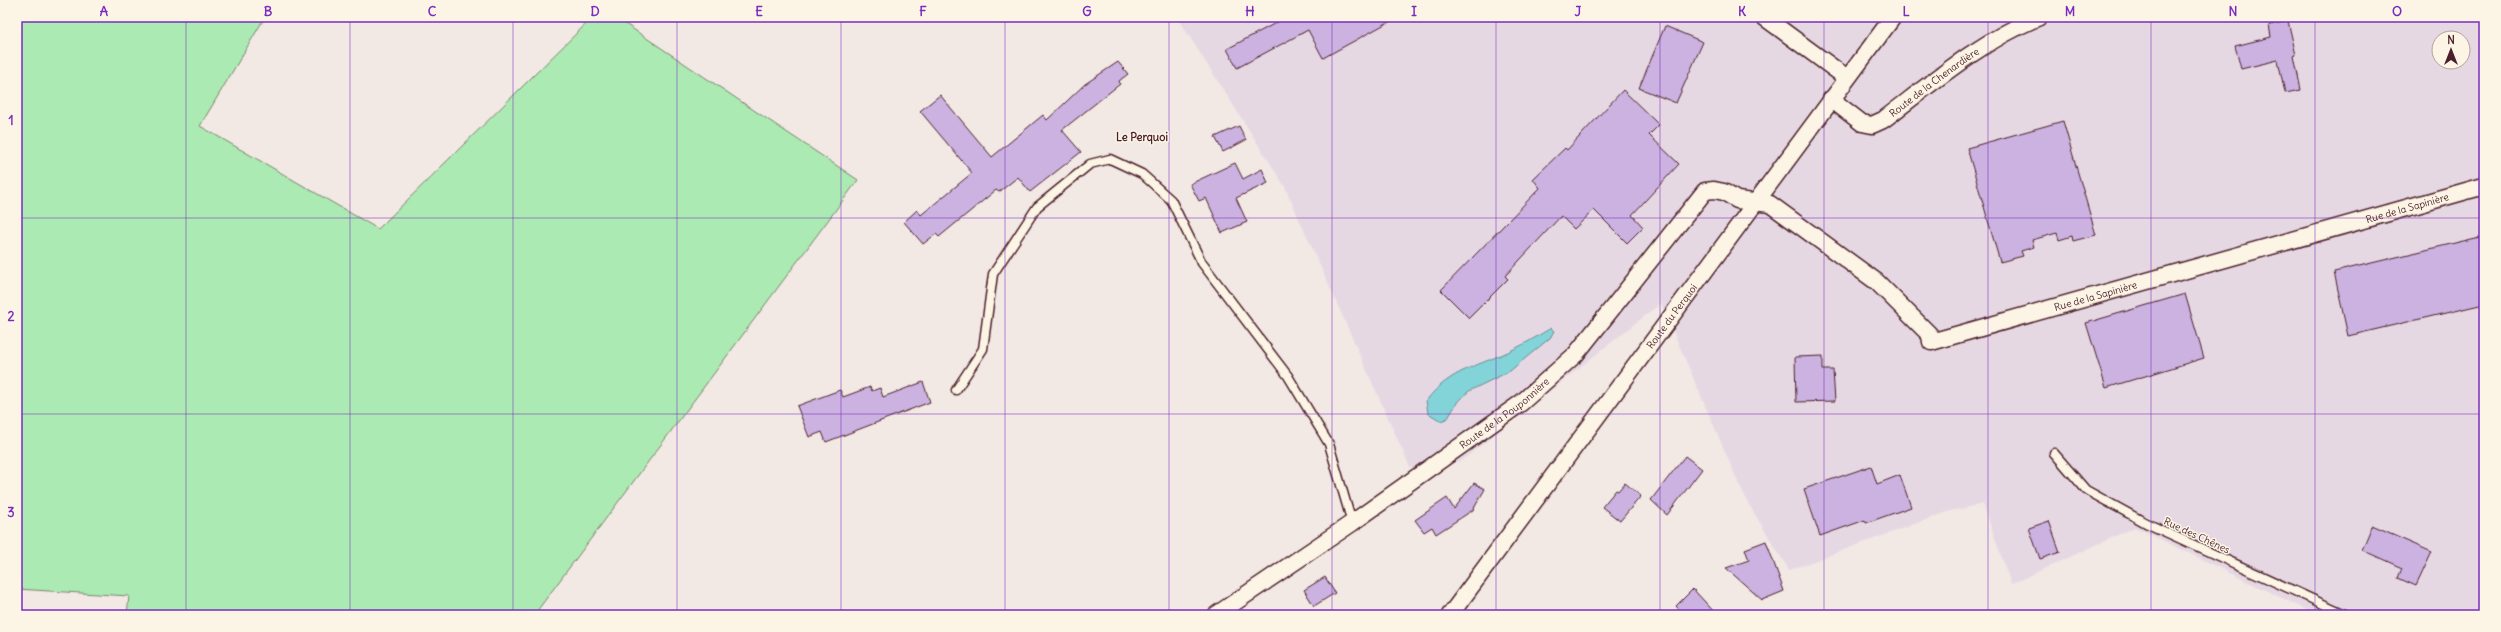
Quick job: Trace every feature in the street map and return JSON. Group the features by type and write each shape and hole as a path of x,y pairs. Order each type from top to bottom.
{"street":[{"path":"1764,17 1847,78"},
{"name":"Route du Perquoi","path":"1450,615 1753,203 1893,17"},
{"name":"Route de la Chenardière","path":"1831,99 1862,123 1872,125 1883,120 1969,54 2017,26 2039,17"},
{"name":"Rue de la Sapinière","path":"1753,203 1770,204 1877,282 1930,334 1931,342 2484,186"},
{"name":"Route de la Pouponnière","path":"1216,615 1352,523 1521,403 1576,354 1705,191 1714,190 1724,192 1737,200 1753,203"}],"lane":[{"path":"956,390 983,349 993,274 1037,207 1090,164 1110,159 1142,174 1171,200 1202,262 1288,376 1329,444 1352,523"},
{"name":"Rue des Chênes","path":"2054,453 2086,490 2146,523 2347,615"}],"shaded area":[{"path":"1177,17 2484,17 2484,615 2317,615 2135,527 2011,584 1983,504 1950,511 1789,570 1745,498 1661,303 1461,461 1410,467 1284,185"}],"green space":[{"path":"17,17 265,17 200,126 378,229 593,17 615,17 858,180 534,615 127,615 129,596 17,589"}],"water":[{"path":"1551,328 1554,331 1550,338 1510,371 1469,391 1458,401 1448,418 1441,421 1428,413 1426,401 1435,390 1455,375 1519,347"}],"building":[{"path":"1287,17 1398,17 1323,58 1308,30 1237,68 1227,49"},
{"path":"2288,21 2296,55 2294,56 2301,90 2285,93 2278,60 2241,69 2235,46 2271,37 2269,25"},
{"path":"1665,26 1703,42 1676,103 1639,88"},
{"path":"1118,62 1128,74 1119,81 1120,84 1062,130 1081,152 1030,192 1018,177 999,192 996,190 939,237 936,234 923,244 904,222 917,210 921,215 972,173 920,111 940,95 992,157 1043,115 1047,120 1085,84"},
{"path":"1623,90 1659,125 1649,135 1679,164 1632,215 1643,227 1627,243 1594,210 1574,229 1561,216 1505,276 1508,279 1469,318 1441,290 1540,188 1533,179 1565,148 1567,150"},
{"path":"2063,121 2096,235 2073,241 2072,236 2059,240 2057,233 2032,240 2034,247 2021,251 2023,256 2000,262 1967,148"},
{"path":"1239,126 1246,140 1223,152 1215,137"},
{"path":"1235,163 1243,179 1262,169 1268,183 1236,198 1247,222 1222,233 1206,198 1199,201 1190,184"},
{"path":"2484,236 2484,304 2348,336 2334,272"},
{"path":"2185,294 2204,358 2106,388 2086,323"},
{"path":"1823,356 1823,370 1833,370 1835,401 1796,402 1795,357"},
{"path":"923,382 930,402 826,442 822,432 809,437 797,406 840,390 843,397 870,387 872,391 880,388 883,397"},
{"path":"1685,456 1702,469 1667,515 1651,500"},
{"path":"1871,466 1877,484 1900,475 1911,507 1866,523 1865,520 1820,536 1804,489"},
{"path":"1474,483 1485,489 1473,510 1436,534 1432,527 1424,532 1415,520 1447,498 1454,509"},
{"path":"1625,483 1641,496 1620,521 1602,507 1616,490 1618,491"},
{"path":"2049,521 2060,552 2040,559 2029,528"},
{"path":"2372,526 2432,552 2416,586 2398,578 2402,568 2362,550"},
{"path":"1766,541 1784,591 1762,600 1726,568 1749,560 1745,549"},
{"path":"1325,577 1335,593 1314,606 1304,590"},
{"path":"1693,589 1717,615 1684,615 1676,606"}],"district":[{"name":"Le Perquoi","path":"1142,137"}]}
